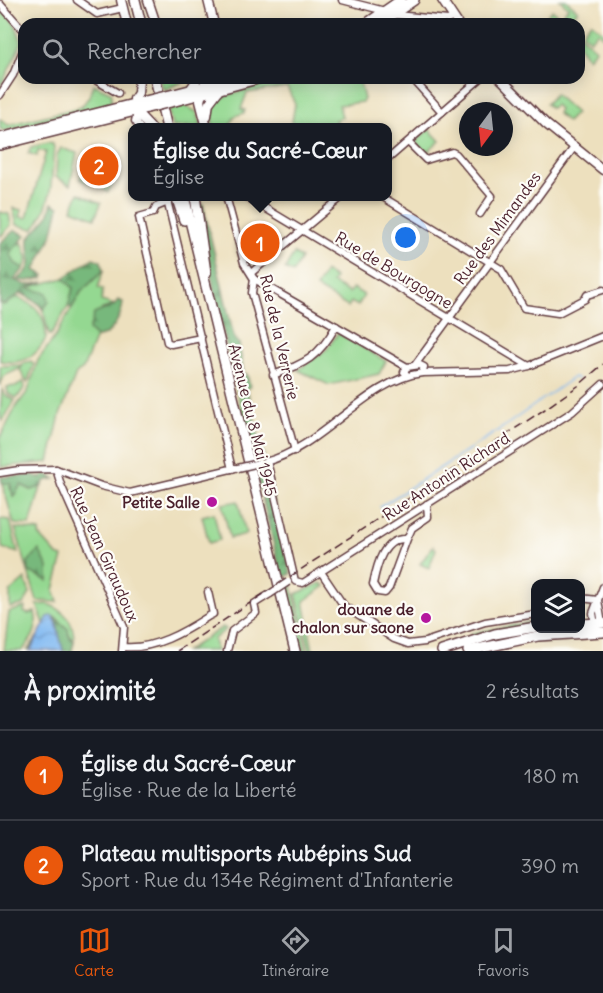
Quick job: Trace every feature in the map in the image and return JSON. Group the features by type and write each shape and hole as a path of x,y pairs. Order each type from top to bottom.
{"main road":[{"path":"135,0 140,18"},
{"path":"148,0 154,18"},
{"path":"208,0 212,18"},
{"path":"391,13 401,0"},
{"path":"382,18 414,0"},
{"path":"442,0 454,18"},
{"path":"139,84 139,106 148,123"},
{"path":"156,84 166,123"},
{"path":"175,97 202,84 219,90 240,84"},
{"path":"0,145 175,97 202,84"},
{"path":"202,84 200,101 206,123"},
{"path":"506,84 531,110 603,170"},
{"path":"512,84 575,146"},
{"path":"207,123 209,103 219,90"},
{"path":"2,136 122,107 139,106"},
{"path":"171,201 197,255"},
{"name":"Avenue du 8 Mai 1945","path":"185,201 295,651"},
{"path":"196,201 211,314"},
{"path":"585,624 600,626"},
{"path":"468,651 505,642 600,626"},
{"path":"442,651 495,634 531,628"},
{"path":"292,639 300,651"}],"street":[{"path":"77,0 97,14 122,4"},
{"path":"342,0 391,13 432,18"},
{"path":"0,4 18,24"},
{"path":"367,8 372,18"},
{"path":"0,95 18,64"},
{"path":"102,84 118,93"},
{"path":"417,84 442,112"},
{"path":"392,155 474,84"},
{"path":"136,123 139,106"},
{"path":"408,142 426,160 452,152 456,154 492,196 480,214"},
{"name":"Rue des Mimandes","path":"415,365 423,357 447,318 575,146"},
{"path":"165,201 156,207 153,213 139,217 152,285 167,342 171,344 201,338"},
{"path":"171,201 201,338 235,468"},
{"name":"Rue de la Verrerie","path":"227,201 244,263 253,276 252,293 295,451"},
{"name":"Rue de Bourgogne","path":"253,201 529,366"},
{"path":"337,201 253,276 395,361 406,370 499,373 529,366 603,336"},
{"path":"389,201 501,269 524,308 558,313 585,299 587,295 603,290"},
{"path":"273,375 295,368 321,351 336,326"},
{"path":"423,357 423,369"},
{"path":"0,473 56,469 101,486 130,493 267,462 295,451 406,370 415,365 423,369"},
{"name":"Rue Antonin Richard","path":"227,651 232,631 256,613 254,604 288,582 321,572 580,407 603,384"},
{"path":"267,462 297,581"},
{"name":"Rue Jean Giraudoux","path":"56,469 60,485 120,617 125,634 123,649"},
{"path":"407,539 395,541 386,548 373,584 378,592 385,592 389,588 412,528 428,517 427,504"},
{"path":"321,572 344,606 394,639 408,644 425,642 485,622 531,615"},
{"path":"600,626 598,600 603,587"},
{"path":"123,649 177,636 213,614 208,592"},
{"path":"585,599 598,600"}],"green space":[{"path":"560,0 566,0 578,10 571,18 566,18 562,15 568,7"},
{"path":"0,8 15,24 18,32 18,50 0,88"},
{"path":"552,10 561,18 549,18 548,14"},
{"path":"591,22 603,32 603,37 597,32 590,40 585,36 585,29"},
{"path":"585,39 596,49 588,58 585,54"},
{"path":"93,84 112,93 111,102 104,106 5,131 0,129 0,119 8,125 81,107 89,97"},
{"path":"162,84 178,84 164,90"},
{"path":"264,84 360,84 364,99 362,102 339,105 342,117 335,120 336,123 292,123 295,104 287,87 247,93 241,109 245,110 244,113 235,116 231,123 213,123 212,105 219,98"},
{"path":"555,94 576,113 567,122 557,113 559,109 555,105 551,108 546,104"},
{"path":"184,105 197,112 201,123 171,123 168,109"},
{"path":"429,129 440,141 426,154 415,142"},
{"path":"53,144 54,148 50,191 45,210 33,229 17,225 13,208 22,210 20,217 27,218 46,152 38,150 37,156 28,153 31,147"},
{"path":"61,148 77,153 70,185 56,177 57,155"},
{"path":"87,153 110,155 116,176 108,192 80,179"},
{"path":"79,193 101,203 95,218 72,209"},
{"path":"52,203 59,207 52,236 35,270 44,275 43,278 28,281 17,280 29,266 29,238 48,216"},
{"path":"203,204 234,338 239,344 244,375 247,374 250,387 247,389 264,457 253,459 247,413 242,392 232,369 215,297 200,205"},
{"path":"0,212 9,214 11,225 0,237"},
{"path":"15,230 26,235 10,253 15,263 24,269 14,280 27,285 44,282 27,288 47,293 49,301 43,310 38,303 21,293 5,305 0,303 0,243"},
{"path":"22,242 28,259 24,269 14,263 10,254 13,247"},
{"path":"294,254 301,258 293,273 285,269"},
{"path":"93,258 101,261 103,271 81,292 72,308 68,307 73,288 64,278"},
{"path":"103,271 98,288 103,289 101,301 115,305 102,309 94,333 96,337 83,369 76,374 60,415 49,462 1,467 0,438 16,407 28,391 38,360 55,337 81,292"},
{"path":"325,272 335,278 332,283 349,293 353,288 364,295 358,306 351,302 348,307 316,288"},
{"path":"64,278 73,288 68,307 49,335 43,310 49,301 26,288"},
{"path":"17,297 39,312 46,330 46,338 38,351 27,359 14,362 0,361 0,303 5,305"},
{"path":"118,300 123,302 115,325 106,334 96,337 89,330 94,314 115,305"},
{"path":"338,333 386,361 379,374 329,385 298,370 327,349"},
{"path":"31,361 34,364 27,383 20,370 24,363"},
{"path":"21,365 19,369 4,376 0,386 0,366"},
{"path":"232,370 245,404 249,441"},
{"path":"23,381 25,387 17,398 8,394 7,387 17,386"},
{"path":"2,390 5,395 15,400 2,422 0,414"},
{"path":"266,467 291,574 282,578 255,469"},
{"path":"46,474 55,479 44,481 43,486 32,490 21,485 13,497 10,483 2,483 1,477 32,475 41,478"},
{"path":"2,483 10,483 10,489 16,490 21,485 31,490 41,487 30,525 14,524"},
{"path":"238,501 246,534 230,538 222,504"},
{"path":"214,513 220,540 209,543 202,516"},
{"path":"0,519 10,520 18,553 2,548"},
{"path":"15,528 40,531 39,535 57,555 63,557 54,590 58,602 37,601"},
{"path":"433,546 436,549 429,568 420,564"},
{"path":"39,550 48,567 48,581 28,571 28,562"},
{"path":"25,579 30,593 24,604 10,608 10,592"},
{"path":"291,582 307,651 303,651 284,586"},
{"path":"321,583 325,586 304,601 313,651 310,651 296,594"},
{"path":"47,604 64,613 72,628 74,641 58,619 48,617 45,625 37,605"},
{"path":"25,607 24,612 28,614 35,612 34,633 22,651 4,651 9,612"},
{"path":"54,617 68,629 69,636 74,641 72,651 63,651"},
{"path":"531,622 531,626 472,638 471,633"},
{"path":"223,627 226,629 214,639 216,651 186,651"},
{"path":"44,628 37,641 27,651"}],"water":[{"path":"52,616 56,621 63,651 30,651 48,617"}],"waterway":[{"path":"380,507 502,428 574,377 578,379"}],"railway":[{"path":"177,651 545,409 578,386 603,364"}],"place":[{"name":"Plateau multisports Aubépins Sud","path":"99,166"},
{"name":"Église du Sacré-Cœur","path":"260,243"},
{"name":"Petite Salle","path":"212,502"},
{"name":"douane de chalon sur saone","path":"426,618"}]}
